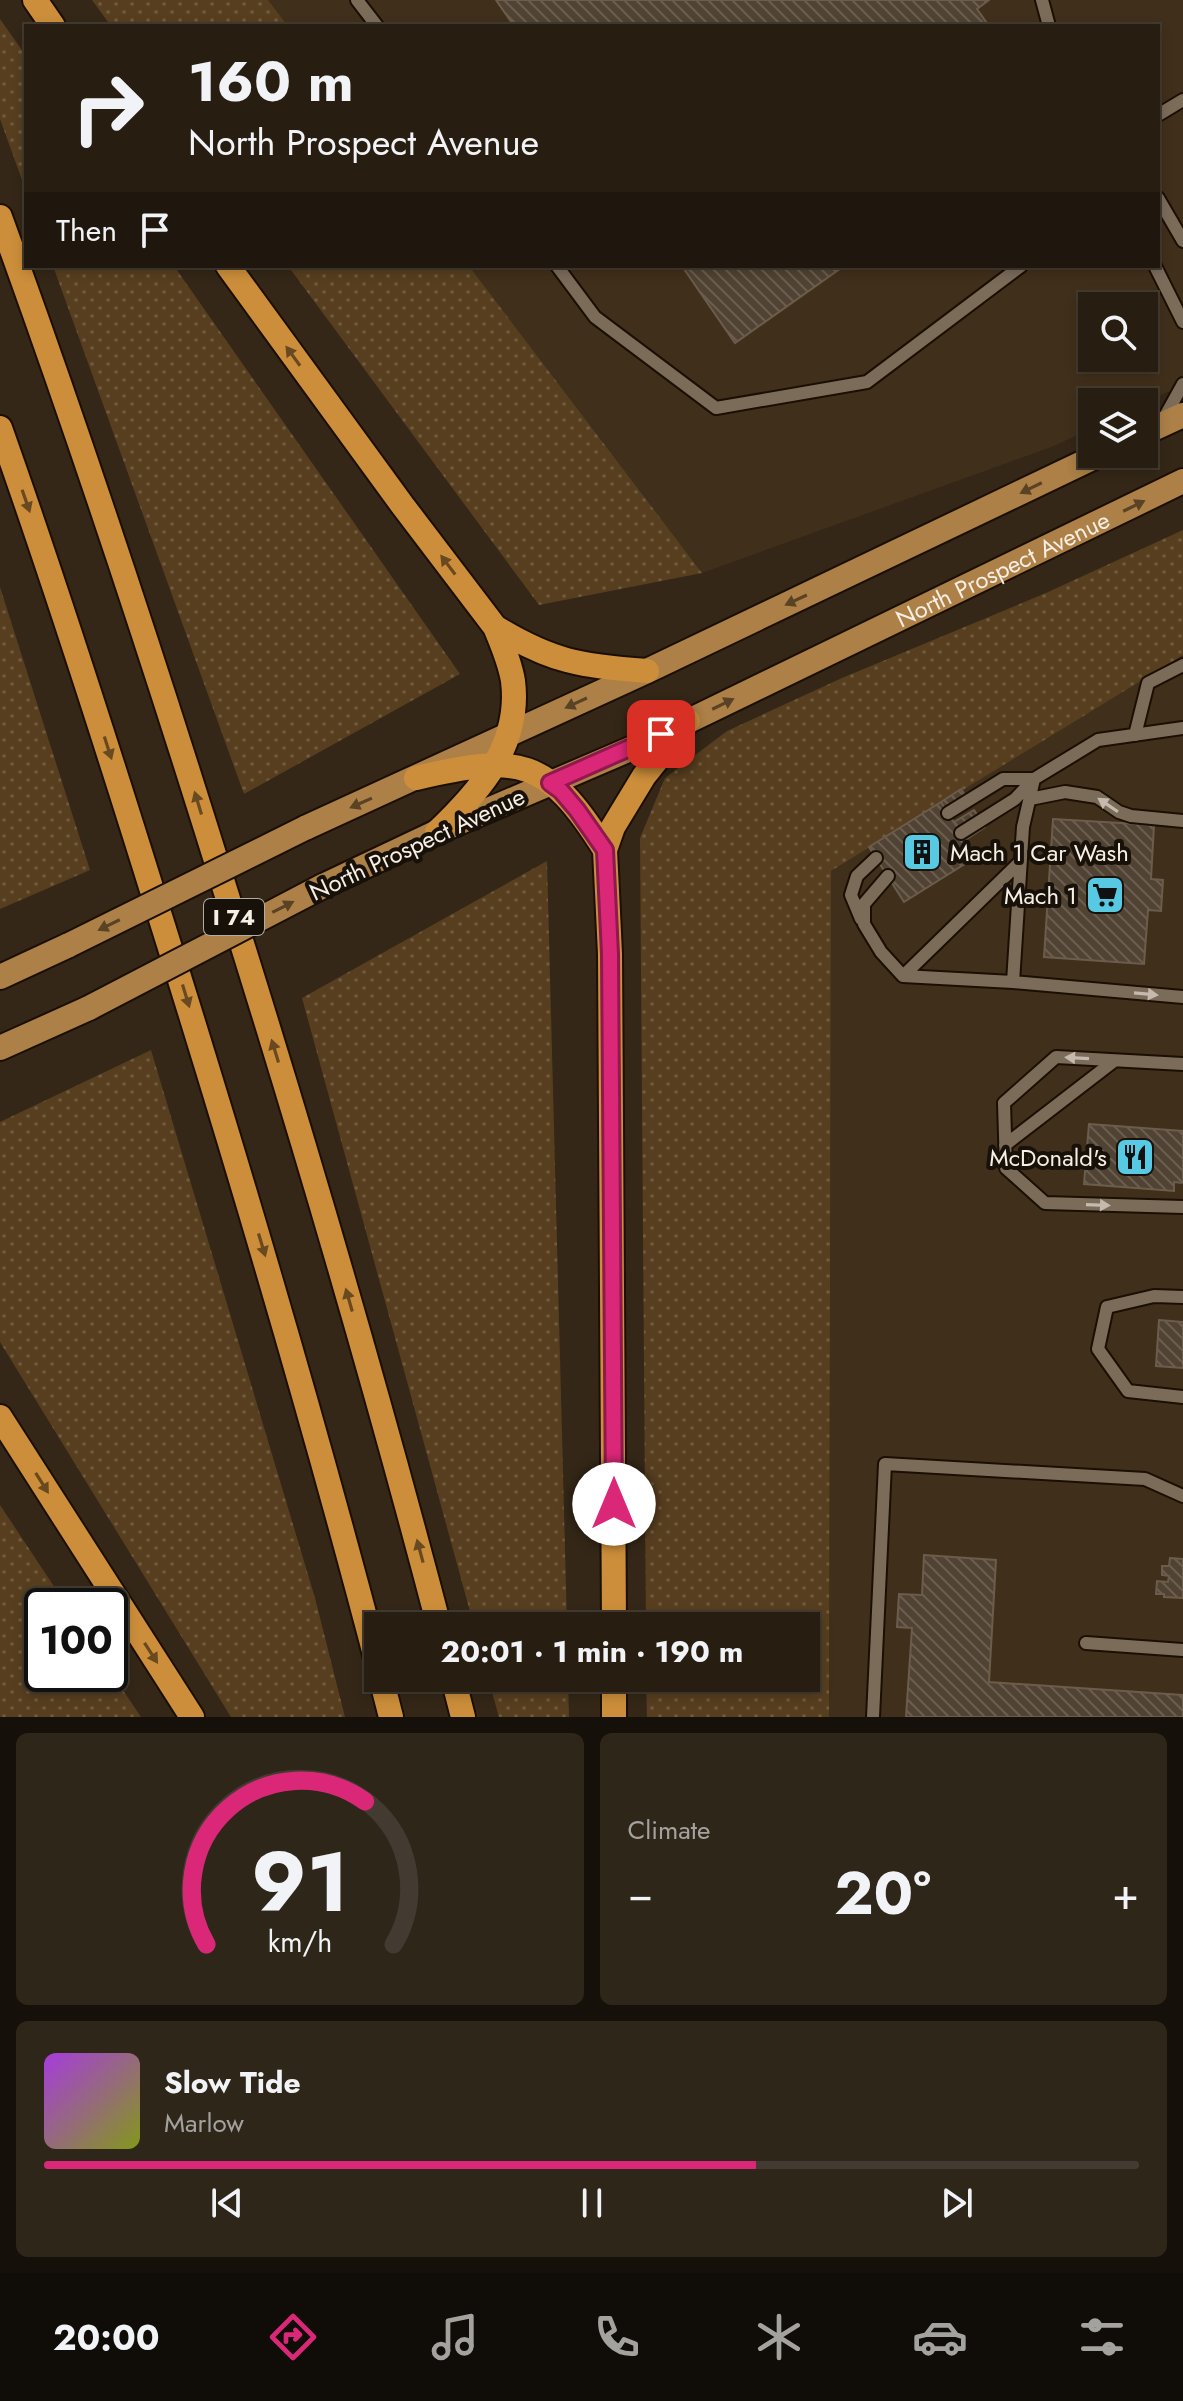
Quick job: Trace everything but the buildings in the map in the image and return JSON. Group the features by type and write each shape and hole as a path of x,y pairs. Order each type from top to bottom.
{"highway":[{"path":"35,0 52,24"},
{"name":"I 74","path":"0,217 174,725 325,1216 435,1612"},
{"path":"229,268 495,627 513,681 513,709 508,736 495,764 463,807 437,832"},
{"name":"I 74","path":"0,428 109,750 189,1007 269,1271 364,1615"},
{"path":"495,627 535,650 560,660 596,667 647,671"},
{"path":"614,1612 611,970 605,850 613,827 637,787 688,721"},
{"path":"416,778 458,768 513,764 536,773 561,791 605,850"},
{"path":"0,1417 192,1717"},
{"path":"385,1692 391,1717"},
{"path":"457,1692 463,1717"},
{"path":"614,1692 614,1717"}],"main road":[{"path":"1158,427 1183,415"},
{"path":"0,977 305,828 647,671 1078,465"},
{"name":"North Prospect Avenue","path":"0,1048 89,1008 323,886 688,721 1183,481"}],"lane":[{"path":"357,0 375,24"},
{"path":"1042,0 1048,24"},
{"path":"1160,114 1183,100"},
{"path":"1160,201 1183,241"},
{"path":"558,268 595,317 716,408 867,382 1018,268"},
{"path":"1156,268 1183,322"},
{"path":"1158,421 1183,384"},
{"path":"1135,735 1148,683 1183,665"},
{"path":"961,833 1015,799 1034,779 1098,740 1183,728"},
{"path":"948,813 1003,779 1034,779"},
{"path":"1013,982 1023,827 1034,779"},
{"path":"1030,799 1065,792 1097,797 1131,816 1183,821"},
{"path":"876,858 857,876 851,895 881,952 903,976 1183,997"},
{"path":"903,976 1021,861"},
{"path":"864,924 864,904 888,876"},
{"path":"1183,1064 1056,1057 1004,1103 1006,1168 1045,1203 1183,1207"},
{"path":"1005,1145 1114,1061"},
{"path":"1183,1297 1154,1296 1107,1307 1098,1349 1128,1391 1183,1397"},
{"path":"873,1717 885,1464 1145,1479 1183,1496"},
{"path":"1086,1643 1183,1650"}],"shaded area":[{"path":"92,0 268,0 286,24 110,24"},
{"path":"268,0 1183,0 1183,385 1158,397 1158,388 1078,388 1078,435 702,573 471,268 1160,268 1160,24 286,24"},
{"path":"0,19 24,53 24,185 0,119"},
{"path":"54,268 175,268 460,674 244,794"},
{"path":"289,268 471,268 702,573 539,605"},
{"path":"1183,530 1183,655 831,871 829,1717 647,1717 646,1692 820,1692 820,1612 646,1612 640,838 665,778 727,731 842,678 1046,593"},
{"path":"0,587 90,870 0,909"},
{"path":"1183,655 1183,1717 829,1717 831,871"},
{"path":"547,861 567,1612 470,1612 302,998"},
{"path":"151,1050 315,1598 345,1717 231,1717 0,1342 0,1122"},
{"path":"0,1505 55,1588 24,1588 24,1692 124,1692 141,1717 0,1717"},
{"path":"492,1692 568,1692 569,1717 499,1717"}],"place":[{"name":"Mach 1 Car Wash","path":"922,852"},
{"name":"Mach 1","path":"1105,895"},
{"name":"McDonald's","path":"1135,1157"}],"route":[{"path":"614,1504 610,954 605,850 577,810 550,783 661,734"}]}
